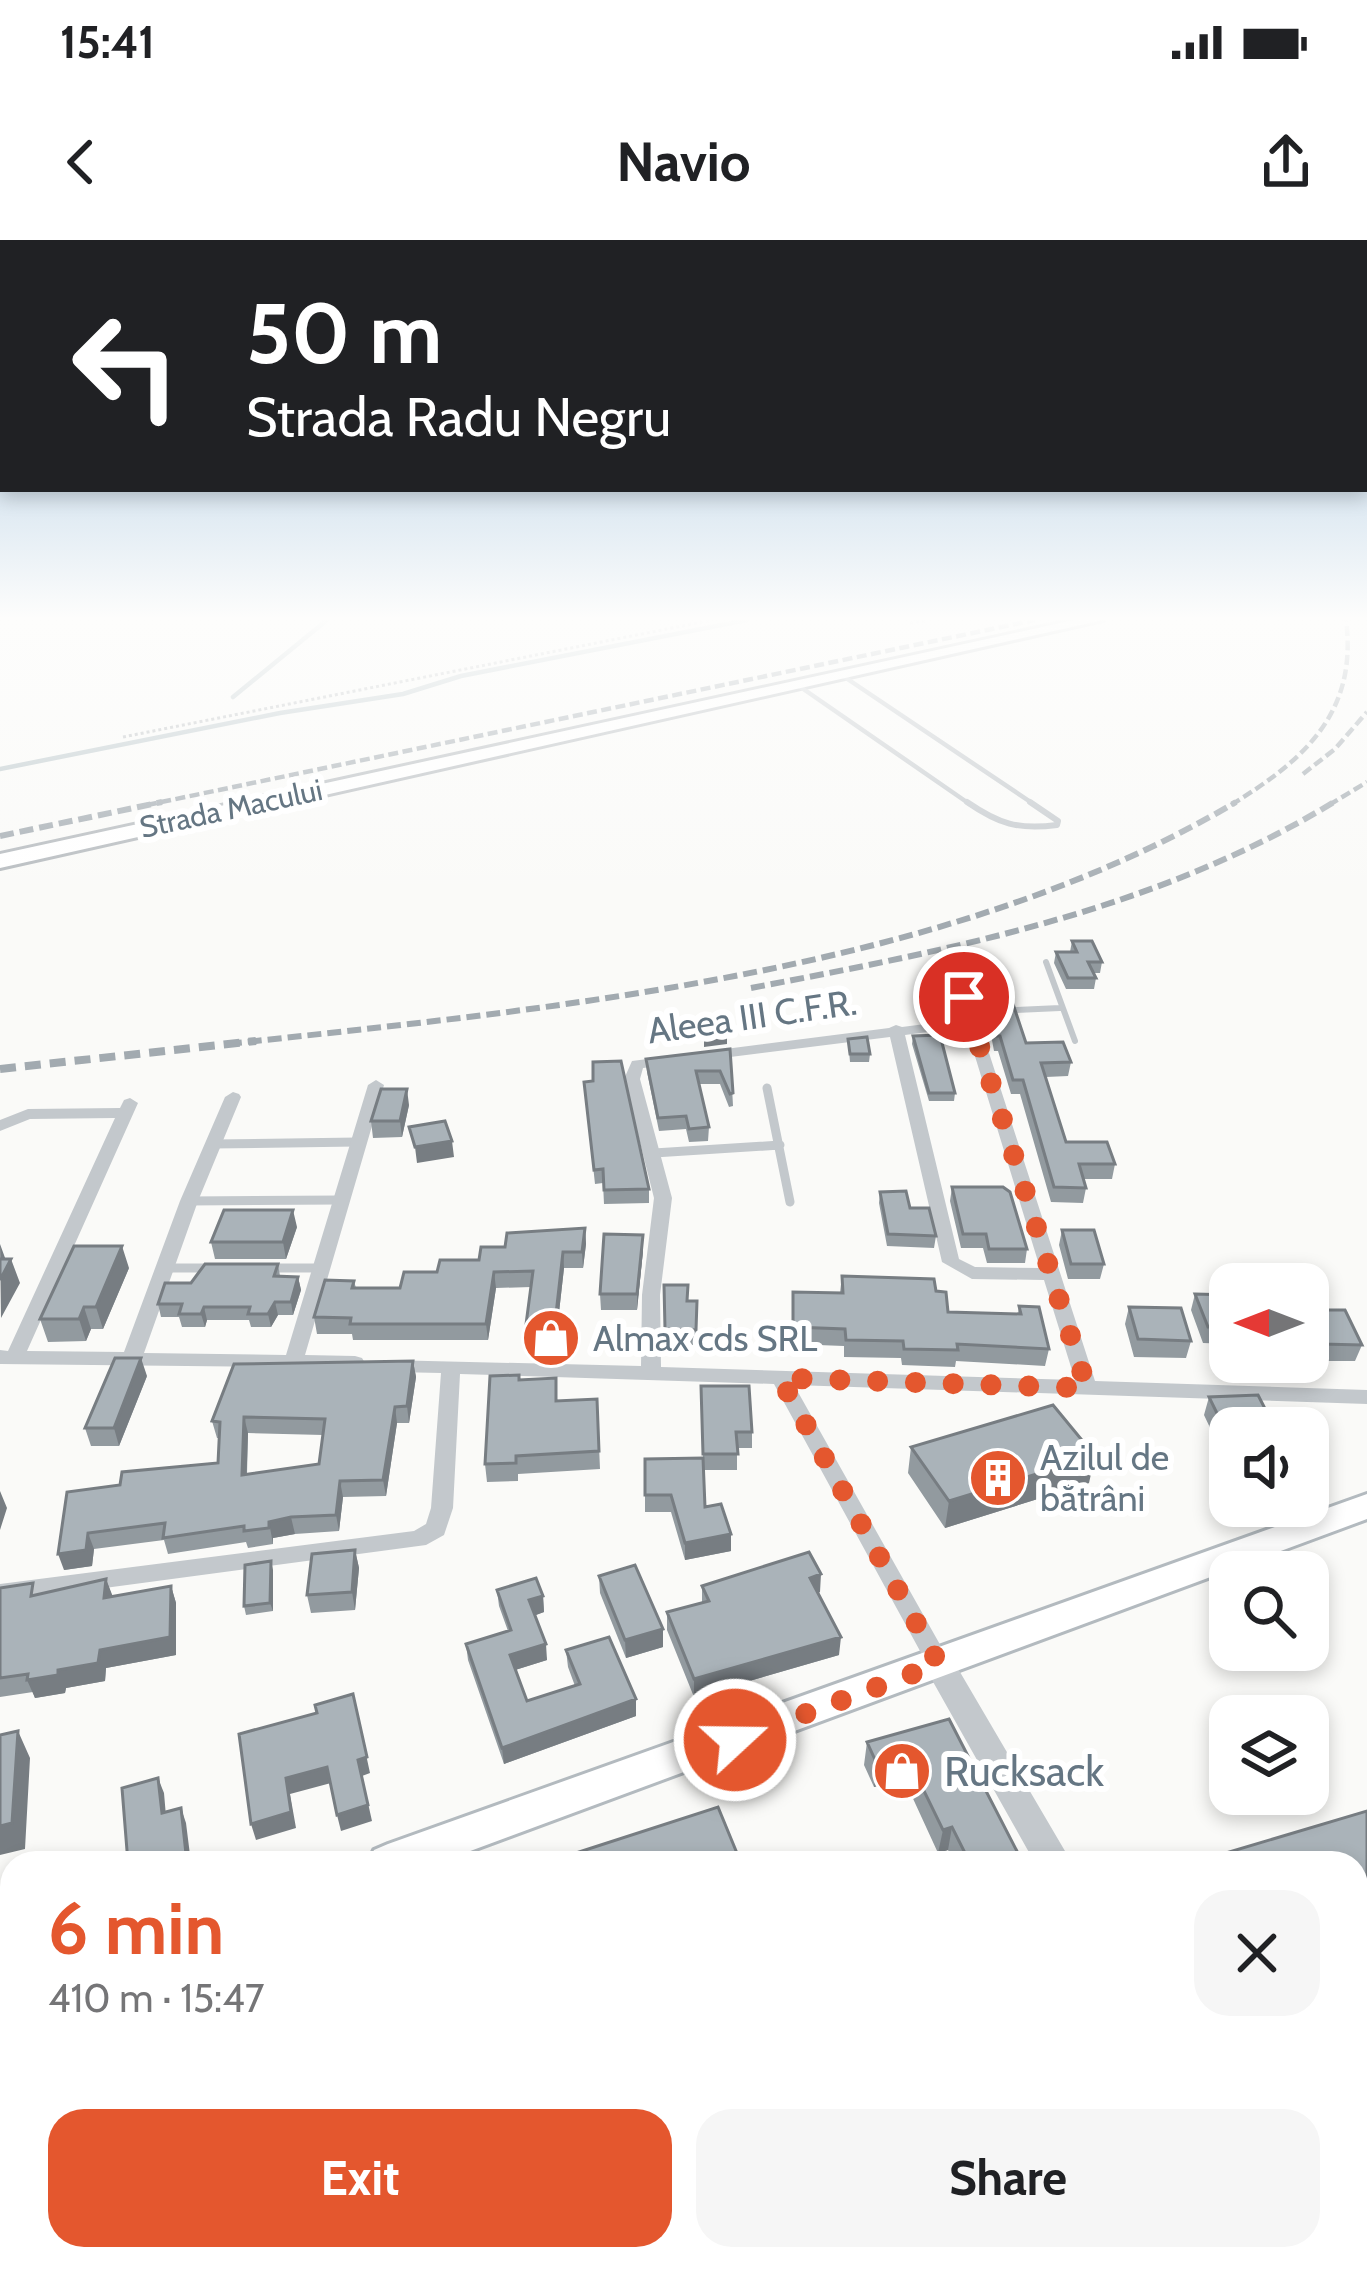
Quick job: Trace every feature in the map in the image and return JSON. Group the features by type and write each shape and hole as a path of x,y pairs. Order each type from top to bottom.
{"highway":[{"name":"Strada Macului","path":"0,861 668,715"}],"main road":[{"path":"421,1851 1367,1506"}],"street":[{"name":"Aleea III C.F.R.","path":"651,1372 651,1295 663,1198 632,1079 637,1064 896,1029 970,1010"},
{"path":"970,1010 1087,1388"},
{"path":"896,1029 951,1262 971,1274 1052,1274"},
{"path":"294,1361 376,1085"},
{"path":"132,1358 233,1097"},
{"path":"0,1126 18,1115 128,1108 7,1357 294,1361 1367,1397"},
{"path":"0,1593 418,1539 436,1529 442,1508 451,1366"},
{"path":"780,1378 1047,1851"}],"lane":[{"path":"841,715 997,823 1022,829 1057,825 1058,821 901,715"},
{"path":"1046,962 1075,1041"},
{"path":"970,1010 1060,1008"},
{"path":"767,1088 790,1202"},
{"path":"213,1144 358,1142"},
{"path":"654,1153 781,1145"},
{"path":"189,1202 341,1200"},
{"path":"164,1268 232,1268"},
{"path":"254,1268 322,1268"}],"path":[{"path":"123,737 235,715"}],"building":[{"path":"1072,941 1092,941 1102,962 1088,962 1096,978 1068,978 1056,952 1077,952"},
{"path":"981,979 1005,979 1008,988 984,989"},
{"path":"1013,1004 1026,1043 1063,1042 1071,1062 1041,1063 1066,1142 1107,1142 1115,1164 1079,1164 1086,1188 1054,1187 1023,1080 1013,1080 1000,1036 996,1036 990,1005"},
{"path":"721,1023 727,1036 704,1039 699,1026"},
{"path":"940,1035 955,1093 929,1093 913,1036"},
{"path":"867,1037 870,1054 850,1054 848,1039"},
{"path":"730,1049 733,1093 720,1071 696,1071 709,1127 689,1129 686,1116 658,1118 646,1059"},
{"path":"621,1061 649,1189 604,1190 603,1169 594,1170 584,1082 593,1081 593,1062"},
{"path":"381,1089 407,1089 400,1121 371,1121"},
{"path":"445,1121 452,1141 415,1147 409,1127"},
{"path":"952,1187 1003,1187 1010,1192 1027,1249 989,1249 986,1234 963,1234"},
{"path":"906,1191 910,1208 929,1208 936,1236 888,1234 880,1192"},
{"path":"224,1210 293,1210 283,1242 211,1242"},
{"path":"585,1228 582,1252 563,1252 554,1332 525,1332 533,1271 494,1272 486,1324 350,1324 351,1318 314,1317 325,1280 354,1281 352,1288 400,1288 404,1272 437,1272 440,1260 479,1260 481,1247 505,1247 507,1233"},
{"path":"1062,1230 1094,1230 1104,1264 1071,1264"},
{"path":"604,1234 643,1235 637,1294 600,1294"},
{"path":"74,1246 122,1246 96,1307 84,1307 79,1319 40,1319"},
{"path":"0,1259 11,1259 0,1280"},
{"path":"205,1264 278,1264 274,1276 298,1277 291,1302 275,1302 268,1314 248,1314 250,1307 204,1307 201,1314 179,1314 182,1304 158,1304 165,1283 191,1283"},
{"path":"842,1276 934,1279 936,1291 946,1292 948,1312 1021,1314 1019,1306 1039,1307 1049,1349 957,1344 958,1350 904,1349 903,1341 846,1340 845,1329 793,1327 793,1292 843,1293"},
{"path":"664,1285 688,1285 687,1301 697,1301 696,1330 665,1329"},
{"path":"1195,1294 1209,1294 1208,1327"},
{"path":"1129,1307 1181,1308 1191,1341 1138,1339"},
{"path":"1329,1310 1345,1310 1362,1345 1329,1344"},
{"path":"115,1358 141,1358 114,1428 85,1428"},
{"path":"413,1361 407,1406 395,1407 383,1480 340,1481 336,1515 291,1517 269,1522 269,1528 244,1531 244,1526 163,1538 165,1523 88,1533 86,1550 58,1554 67,1492 120,1485 122,1472 218,1463 220,1422 212,1421 234,1364","holes":["244,1417 325,1419 319,1464 242,1475"]},
{"path":"519,1375 519,1380 556,1378 556,1401 597,1399 599,1451 516,1456 516,1463 485,1464 490,1376"},
{"path":"701,1386 749,1386 752,1432 736,1432 738,1454 703,1454"},
{"path":"1258,1395 1264,1407 1214,1407 1209,1397"},
{"path":"1053,1405 1095,1456 949,1501 911,1447"},
{"path":"703,1458 705,1507 721,1504 731,1534 685,1543 671,1495 645,1495 645,1459"},
{"path":"355,1550 352,1592 307,1595 312,1554"},
{"path":"809,1552 821,1574 810,1578 841,1637 694,1679 667,1612 709,1601 702,1586"},
{"path":"271,1561 270,1603 244,1606 245,1565"},
{"path":"635,1565 663,1629 625,1640 599,1576"},
{"path":"536,1578 543,1596 529,1600 546,1644 510,1655 527,1701 580,1684 566,1650 609,1637 636,1699 502,1748 466,1644 511,1630 497,1590"},
{"path":"106,1579 104,1598 171,1586 170,1637 100,1650 98,1663 58,1670 58,1675 0,1678 0,1588 33,1583 31,1596"},
{"path":"353,1694 367,1757 358,1760 368,1805 337,1815 327,1767 286,1778 291,1812 251,1824 239,1734 317,1713 315,1705"},
{"path":"949,1719 1017,1851 964,1851 952,1827 943,1830 907,1756 877,1764 867,1742"},
{"path":"18,1731 12,1823 0,1826 0,1735"},
{"path":"158,1778 162,1813 181,1808 186,1851 127,1851 122,1788"},
{"path":"718,1807 736,1851 582,1851"},
{"path":"1367,1811 1367,1851 1233,1851"}],"waterway":[{"path":"0,769 271,715"}],"railway":[{"path":"147,805 580,715"},
{"path":"1234,803 1303,751 1330,715"},
{"path":"1303,774 1335,749 1365,715"},
{"path":"1334,802 1367,782"},
{"path":"0,836 162,802"},
{"path":"751,988 977,941 1124,898 1196,871 1334,802"},
{"path":"1329,805 1334,802"},
{"path":"228,1044 615,997 747,974 877,944 1003,907 1123,860 1234,803"},
{"path":"0,1069 256,1041"}],"place":[{"name":"Almax cds SRL","path":"551,1338"},
{"name":"Azilul de bătrâni","path":"998,1478"},
{"name":"Rucksack","path":"902,1771"}],"route":[{"path":"735,1740 939,1664 780,1378 1087,1388 964,997"}]}
